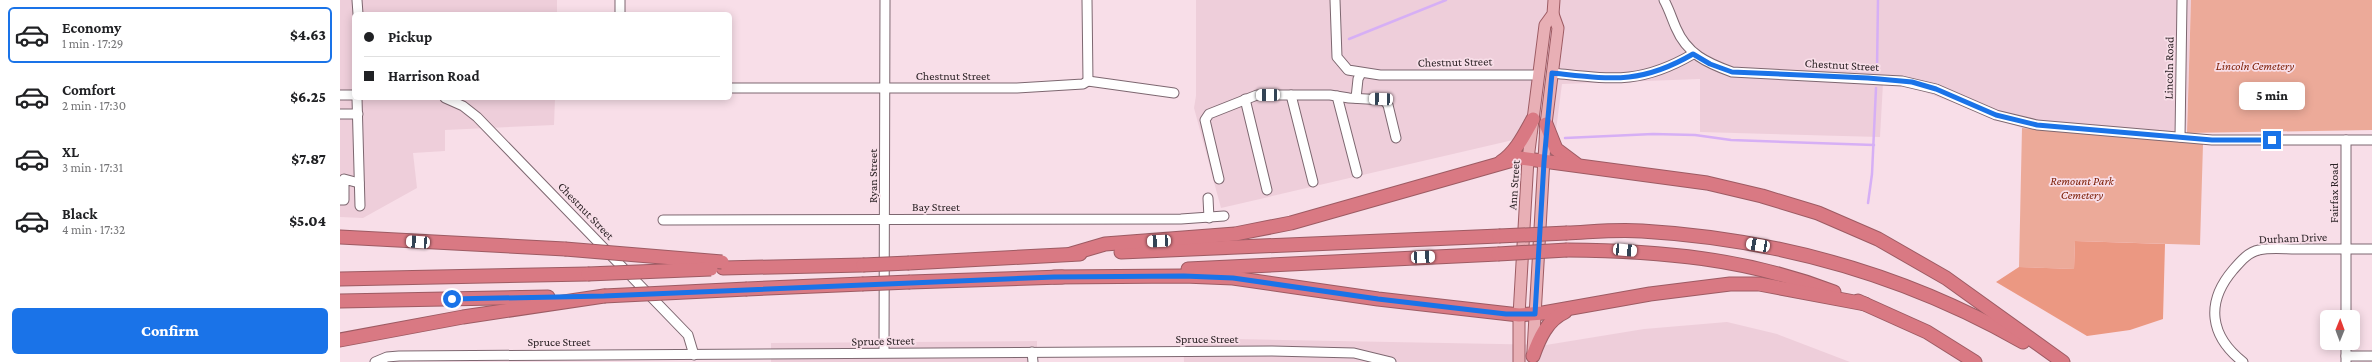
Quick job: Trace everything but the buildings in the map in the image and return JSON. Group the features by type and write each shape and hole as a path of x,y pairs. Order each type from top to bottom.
{"highway":[{"path":"1495,165 1509,156 1533,120"},
{"path":"1546,124 1551,141 1556,149 1569,161 1581,167"},
{"path":"1071,254 1104,244 1235,234 1291,223 1520,158 1707,183 1762,196 1818,213 1878,239 1946,278 2063,362"},
{"path":"340,237 565,249 723,265 785,267 863,265 1071,254 1640,231 1715,237 1828,260 1903,285 1943,301 2006,333 2057,362"},
{"path":"340,301 604,296 1054,277 1566,250 1625,250 1737,263 1783,274 1865,304 1927,332 1975,362"},
{"path":"340,279 588,274 723,265"},
{"path":"1054,277 1233,278 1378,299 1519,315 1570,309 1650,294 1730,284 1759,284 1865,304"},
{"path":"340,340 463,317 604,296"},
{"path":"1533,359 1538,343 1552,321 1570,309"}],"main road":[{"name":"Ann Street","path":"1533,359 1546,124 1558,28 1553,14 1554,0"},
{"name":"Ann Street","path":"1519,362 1519,315 1528,159 1545,25 1553,14"}],"street":[{"path":"357,0 358,12"},
{"path":"620,0 620,12"},
{"name":"Ryan Street","path":"884,352 885,0"},
{"path":"1087,0 1088,81"},
{"name":"Chestnut Street","path":"1335,0 1337,57 1348,70 1372,75 1539,75"},
{"path":"1552,73 1602,78 1636,77 1662,71 1693,54 1685,45 1664,0"},
{"name":"Lincoln Road","path":"2180,137 2182,0"},
{"name":"Chestnut Street","path":"1693,54 1710,64 1732,72 1868,78 1912,82 1936,89 1996,115 2037,125 2212,140 2372,140"},
{"path":"1356,98 1358,79 1361,73"},
{"name":"Chestnut Street","path":"732,88 1017,88 1082,84 1088,81 1174,93"},
{"path":"340,95 352,95"},
{"path":"1218,179 1205,120 1209,114 1257,95 1337,96 1384,100 1388,105 1396,138"},
{"path":"1291,95 1313,182"},
{"path":"1337,96 1357,173"},
{"path":"1245,99 1268,190"},
{"path":"357,100 360,206"},
{"name":"Chestnut Street","path":"450,100 462,106 477,117 688,335 694,355"},
{"path":"340,114 358,114"},
{"name":"Fairfax Road","path":"2346,140 2346,310"},
{"path":"340,200 344,200 342,179 359,183"},
{"path":"1208,198 1209,218"},
{"name":"Bay Street","path":"663,220 1209,218 1224,216"},
{"name":"Durham Drive","path":"2243,362 2222,342 2216,326 2215,316 2219,292 2238,264 2249,254 2259,250 2372,249"},
{"name":"Spruce Street","path":"375,362 387,357 399,356 562,358 694,355 763,358 884,352 1335,351 1368,355 1391,362"},
{"path":"1032,352 1033,362"},
{"path":"2346,359 2372,356"}],"shaded area":[{"path":"340,0 557,0 557,12 352,12 352,100 555,100 554,125 445,130 445,151 413,153 417,188 363,218 340,217"},
{"path":"1196,0 2191,0 2186,143 2022,128 1911,87 1883,83 1880,137 1700,132 1700,79 1562,84 1556,130 1221,208 1194,108 1196,96"},
{"path":"2075,241 2165,244 2163,319 2130,330 2087,336 1996,282 2019,267 2074,269"},
{"path":"1727,322 1777,334 1850,362 1184,362 1183,338 1546,345 1644,329"},
{"path":"1037,341 1037,362 771,362 771,343"}],"green space":[{"name":"Lincoln Cemetery","path":"2191,0 2372,0 2372,130 2187,133"},
{"name":"Remount Park Cemetery","path":"2022,128 2203,144 2200,245 2075,241 2074,269 2019,267"}],"waterway":[{"path":"1349,39 1446,0"},
{"path":"1877,69 1878,0"},
{"path":"1868,203 1872,174 1876,88"},
{"path":"1565,138 1653,134 1695,135 1731,140 1874,145"}],"route":[{"path":"452,299 604,296 1054,277 1184,276 1233,278 1378,299 1506,314 1535,314 1546,124 1552,73 1602,78 1636,77 1662,71 1693,54 1710,64 1732,72 1868,78 1912,82 1936,89 1996,115 2037,125 2212,140 2272,140"}]}
